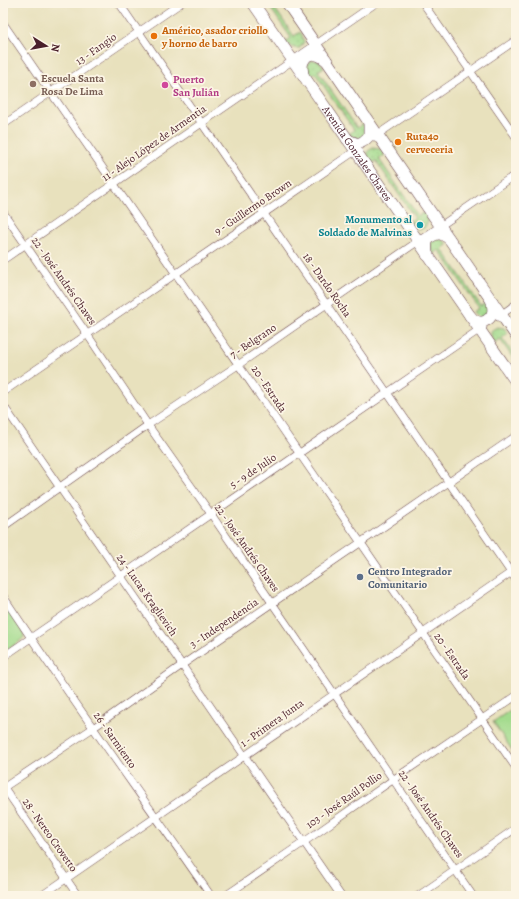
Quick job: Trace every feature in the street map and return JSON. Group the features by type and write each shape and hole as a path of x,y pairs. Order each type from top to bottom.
{"main road":[{"name":"Avenida Gonzales Chaves","path":"253,3 516,382"},
{"path":"287,3 516,336"},
{"path":"303,76 303,61 307,57 313,54 319,55 326,60"},
{"path":"347,138 353,143 359,144 365,141 369,136 369,123"},
{"path":"427,255 427,241 431,237 437,234 444,235 449,239"},
{"path":"470,316 476,321 482,322 488,319 492,315 492,301"}],"street":[{"name":"18 - Dardo Rocha","path":"119,3 387,393 513,571 516,580"},
{"name":"13 - Fangio","path":"3,125 181,3"},
{"name":"11 - Alejo López de Armentia","path":"3,260 376,3"},
{"path":"423,3 516,138"},
{"name":"20 - Estrada","path":"3,23 516,768"},
{"name":"9 - Guillermo Brown","path":"3,392 516,40"},
{"name":"7 - Belgrano","path":"3,527 148,425 516,174"},
{"name":"22 - José Andrés Chaves","path":"3,212 148,425 474,896"},
{"name":"5 - 9 de Julio","path":"3,657 516,304"},
{"name":"24 - Lucas Kraglievich","path":"3,405 341,896"},
{"name":"3 - Independencia","path":"3,787 93,728 360,542 516,436"},
{"name":"1 - Primera Junta","path":"41,896 513,571"},
{"name":"26 - Sarmiento","path":"3,596 30,638 211,896"},
{"name":"103 - José Raúl Pollio","path":"225,896 516,696"},
{"name":"28 - Nereo Crovetto","path":"3,787 78,896"},
{"path":"418,896 516,828"}],"green space":[{"path":"267,3 271,3 294,36 300,32 304,42 300,48 292,47 285,42 291,38"},
{"path":"312,60 319,61 324,67 318,71 357,128 363,124 365,127 363,140 348,135 354,130 315,73 309,77 307,63"},
{"path":"373,148 380,149 385,155 379,159 418,216 424,212 426,215 428,222 424,228 419,229 412,226 409,222 415,218 376,161 370,165 367,153"},
{"path":"440,238 448,244 442,249 481,306 487,302 491,312 480,318 473,312 479,308 439,250 433,254 431,251 431,241"},
{"path":"497,327 504,328 508,333 502,338 516,357 516,363 500,339 494,343 491,332"},
{"path":"3,601 23,630 24,637 3,653"},
{"path":"516,706 516,756 493,722"}],"place":[{"name":"Américo, asador criollo y horno de barro","path":"154,36"},
{"name":"Escuela Santa Rosa De Lima","path":"33,84"},
{"name":"Puerto San Julián","path":"165,85"},
{"name":"Ruta40 cerveceria","path":"398,142"},
{"name":"Monumento al Soldado de Malvinas","path":"420,225"},
{"name":"Centro Integrador Comunitario","path":"360,577"}]}
